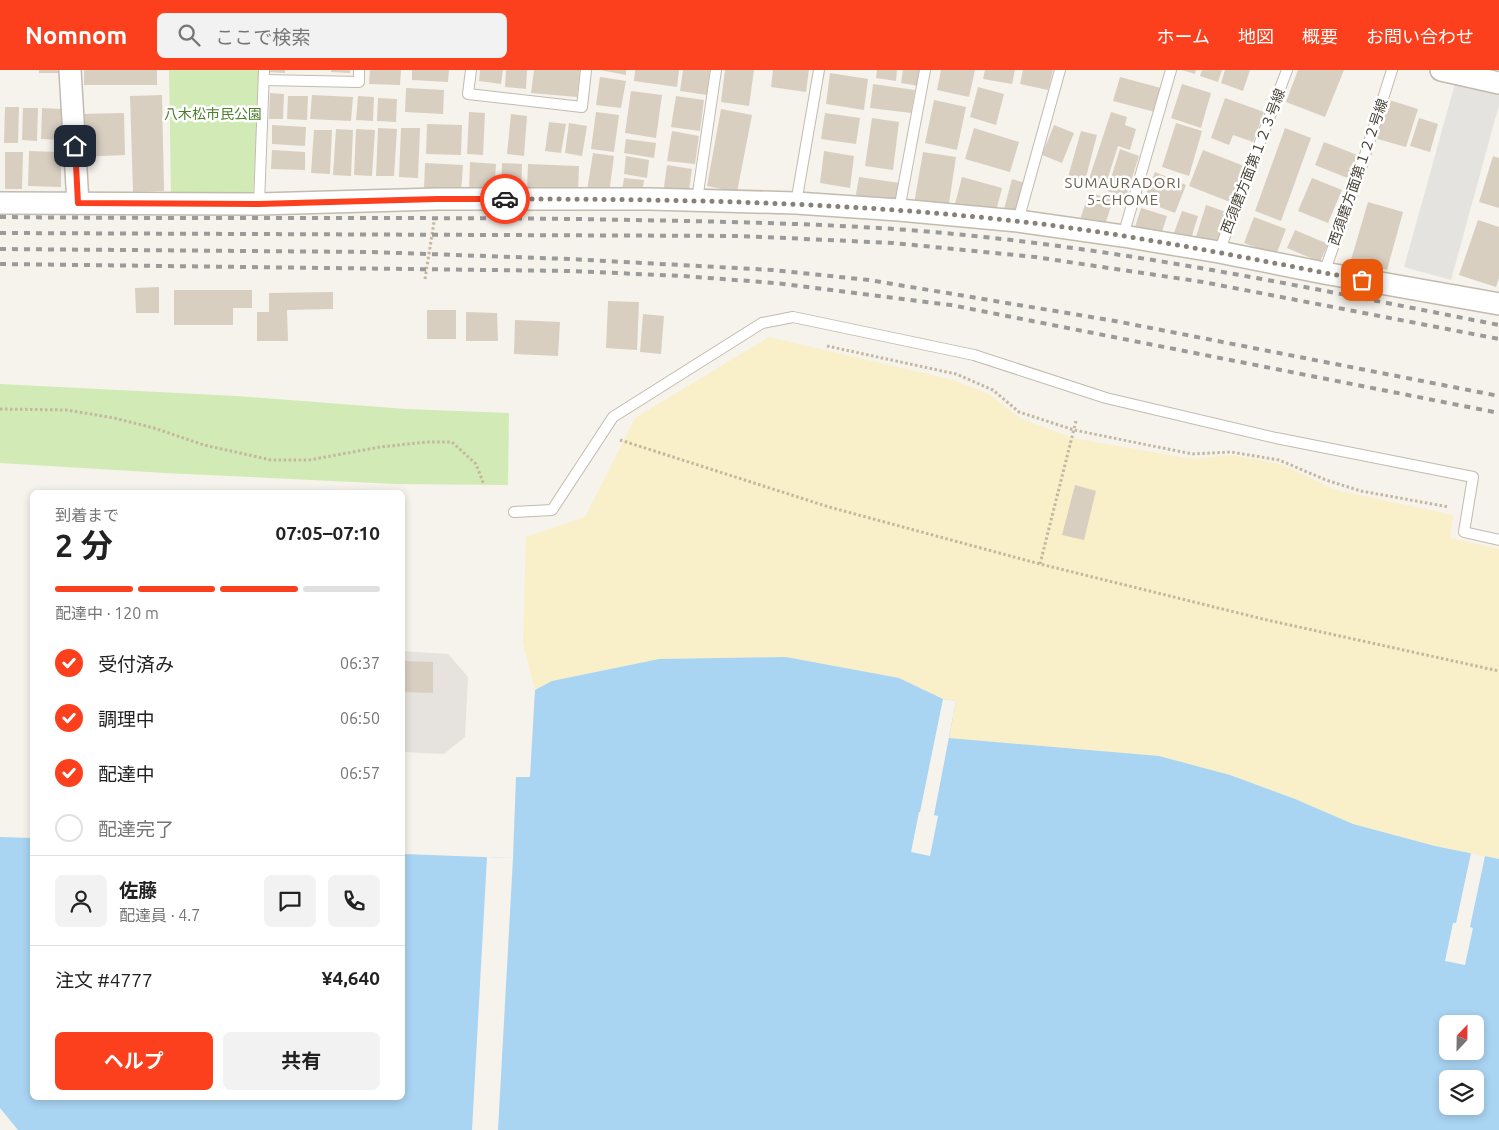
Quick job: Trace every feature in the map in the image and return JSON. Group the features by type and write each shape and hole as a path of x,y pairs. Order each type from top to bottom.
{"street":[{"path":"70,70 78,203"},
{"path":"1442,70 1499,83"},
{"path":"0,203 259,204 437,199 697,200 796,203 1018,221 1219,252 1324,273 1497,302"}],"lane":[{"path":"259,204 264,75 359,82 359,70"},
{"path":"471,70 468,94 582,107 586,70"},
{"path":"697,200 716,70"},
{"path":"796,203 819,70"},
{"path":"899,210 925,70"},
{"path":"1018,221 1060,70"},
{"path":"1123,236 1171,70"},
{"name":"西須磨方面第１２３号線","path":"1219,252 1287,70"},
{"name":"西須磨方面第１２２号線","path":"1324,273 1360,171 1392,70"},
{"path":"514,512 552,510 613,417 762,323 793,316 974,355 1106,398 1276,438 1473,477 1464,532 1499,540"}],"path":[{"path":"424,279 437,199"},
{"path":"821,344 956,374 993,390 1019,412 1074,430 1192,454 1231,452 1279,460 1326,480 1361,491 1467,510"},
{"path":"0,409 67,410 114,418 154,428 204,445 271,460 309,460 380,447 427,442 452,442 476,464 484,485"},
{"path":"1040,564 1076,420"},
{"path":"601,434 829,507 1040,564 1267,620 1499,671"}],"shaded area":[{"path":"1456,80 1499,92 1499,105 1451,280 1404,267"},
{"path":"405,651 448,654 468,677 465,737 444,754 405,752"}],"green space":[{"name":"八木松市民公園","path":"169,70 259,70 253,200 171,198"},
{"path":"0,384 237,396 406,409 509,413 508,485 395,484 0,463"}],"sand":[{"path":"769,337 953,380 989,394 1020,418 1073,438 1192,459 1232,455 1280,464 1336,490 1453,515 1450,538 1499,549 1499,859 1435,846 1353,824 1295,799 1230,775 1159,756 949,738 956,701 943,699 899,678 786,657 659,659 552,681 535,690 523,643 526,537 585,517 635,418"}],"water":[{"path":"786,657 899,678 943,699 956,701 949,738 1159,756 1230,775 1295,799 1353,824 1435,846 1499,859 1499,1130 0,1130 0,837 30,838 30,1100 405,1100 405,854 513,858 516,777 530,777 535,690 552,681 659,659"}],"pier":[{"path":"943,699 956,701 934,815 938,816 930,856 911,852"},
{"path":"1471,853 1485,856 1470,927 1473,928 1465,965 1445,961 1453,923 1456,923"},
{"path":"487,857 513,858 498,1130 472,1130"},
{"path":"0,1108 18,1130 0,1130"}],"building":[{"path":"39,70 59,70 59,73 39,73"},
{"path":"84,70 157,70 157,85 84,85"},
{"path":"267,70 285,70 285,73 267,72"},
{"path":"331,70 350,70 350,73 331,72"},
{"path":"370,70 401,70 400,85 369,84"},
{"path":"412,70 449,70 448,82 412,80"},
{"path":"480,70 503,70 501,84 479,81"},
{"path":"506,70 527,70 526,89 505,87"},
{"path":"534,70 580,70 577,97 531,93"},
{"path":"600,70 626,70 626,75"},
{"path":"635,70 679,70 677,87 634,81"},
{"path":"683,70 710,70 707,95 680,91"},
{"path":"725,70 754,70 749,106 721,102"},
{"path":"773,70 809,70 806,92 771,87"},
{"path":"877,70 897,70 896,81 876,78"},
{"path":"903,70 921,70 919,86 901,83"},
{"path":"941,70 975,70 969,97 937,90"},
{"path":"985,70 1015,70 1012,84 983,79"},
{"path":"1023,70 1053,70 1048,90 1020,84"},
{"path":"1182,70 1196,70 1195,74"},
{"path":"1202,70 1222,70 1218,82 1200,76"},
{"path":"1225,70 1250,70 1243,91 1221,83"},
{"path":"1298,70 1344,70 1325,117 1286,102"},
{"path":"830,73 868,79 864,110 826,104"},
{"path":"600,77 626,81 621,108 596,105"},
{"path":"1120,77 1161,88 1155,112 1113,101"},
{"path":"873,84 915,90 911,113 870,108"},
{"path":"1182,84 1211,93 1201,128 1171,118"},
{"path":"978,87 1004,94 996,125 970,117"},
{"path":"406,88 444,90 443,114 405,112"},
{"path":"631,91 662,95 656,138 625,133"},
{"path":"270,93 284,94 283,119 269,119"},
{"path":"162,95 164,191 133,192 130,96"},
{"path":"312,95 353,97 351,121 310,119"},
{"path":"288,96 308,96 307,120 287,119"},
{"path":"358,96 374,97 373,121 356,120"},
{"path":"676,96 704,100 700,131 671,127"},
{"path":"378,98 397,99 396,122 377,121"},
{"path":"1225,98 1264,112 1253,142 1233,135 1229,145 1211,138"},
{"path":"1386,99 1418,109 1406,147 1374,138"},
{"path":"934,100 966,107 957,150 925,143"},
{"path":"5,107 19,107 18,143 4,143"},
{"path":"23,108 38,108 37,141 22,140"},
{"path":"42,108 62,109 62,140 41,139"},
{"path":"721,109 752,115 737,192 707,186"},
{"path":"469,112 485,113 483,155 467,154"},
{"path":"596,112 619,115 614,152 591,149"},
{"path":"1111,112 1127,117 1125,125 1136,129 1130,150 1118,146 1106,184 1089,179"},
{"path":"124,113 125,155 80,157 79,114"},
{"path":"825,113 860,118 856,144 821,139"},
{"path":"511,114 527,116 524,156 507,154"},
{"path":"872,118 899,122 893,170 865,166"},
{"path":"1419,118 1438,124 1430,152 1410,146"},
{"path":"549,122 566,124 561,153 545,151"},
{"path":"569,123 587,126 582,156 565,153"},
{"path":"1176,123 1202,131 1189,176 1162,167"},
{"path":"427,124 462,125 461,155 426,154"},
{"path":"272,125 306,127 305,146 272,144"},
{"path":"1054,125 1074,133 1062,163 1042,155"},
{"path":"378,128 397,129 394,176 376,176"},
{"path":"401,128 420,128 418,178 399,177"},
{"path":"974,128 1019,142 1010,172 965,159"},
{"path":"1285,128 1311,138 1281,221 1255,211"},
{"path":"336,129 353,130 351,176 333,175"},
{"path":"356,129 375,130 372,176 354,175"},
{"path":"314,130 332,130 330,174 311,173"},
{"path":"672,131 699,136 695,164 667,161"},
{"path":"1081,131 1097,135 1085,181 1068,177"},
{"path":"626,139 656,143 654,158 624,153"},
{"path":"1324,142 1360,156 1350,179 1315,165"},
{"path":"1120,149 1139,156 1126,197 1107,191"},
{"path":"272,150 305,152 305,170 271,169"},
{"path":"1203,150 1244,166 1230,202 1189,186"},
{"path":"29,151 61,152 61,187 28,186"},
{"path":"824,151 854,156 850,188 820,183"},
{"path":"5,152 23,152 22,189 5,189"},
{"path":"923,152 956,157 948,210 914,204"},
{"path":"593,153 614,156 609,194 587,191"},
{"path":"626,156 649,160 647,178 624,174"},
{"path":"1493,156 1499,158 1499,208 1479,202"},
{"path":"470,162 496,164 494,193 469,192"},
{"path":"425,163 463,165 461,192 424,190"},
{"path":"502,163 522,164 521,194 501,193"},
{"path":"528,164 579,166 578,193 527,190"},
{"path":"667,165 692,169 688,197 663,194"},
{"path":"1155,172 1186,185 1175,213 1143,201"},
{"path":"859,177 900,183 897,206 855,200"},
{"path":"962,177 1002,188 995,215 955,204"},
{"path":"624,178 644,180 642,194 622,191"},
{"path":"1312,178 1342,190 1328,223 1298,211"},
{"path":"1012,179 1025,183 1016,217 1003,213"},
{"path":"1089,192 1113,200 1103,231 1079,223"},
{"path":"1368,202 1403,212 1387,270 1351,260"},
{"path":"1206,205 1229,213 1217,251 1194,243"},
{"path":"1141,208 1167,216 1161,235 1135,227"},
{"path":"1182,211 1198,216 1191,239 1174,233"},
{"path":"1254,217 1286,229 1276,255 1244,243"},
{"path":"1478,220 1499,227 1499,278 1496,287 1459,275"},
{"path":"1295,230 1328,244 1320,262 1287,248"},
{"path":"159,287 159,313 136,313 135,288"},
{"path":"174,290 252,290 252,308 233,308 233,325 174,325"},
{"path":"333,292 333,309 287,310 288,341 257,341 257,312 269,312 269,293"},
{"path":"608,301 639,302 637,350 606,348"},
{"path":"427,310 456,310 456,339 427,339"},
{"path":"466,312 497,313 498,341 466,341"},
{"path":"643,314 664,316 661,354 640,352"},
{"path":"515,320 560,322 558,356 514,354"},
{"path":"1075,485 1096,491 1084,540 1062,535"},
{"path":"405,661 433,662 433,693 405,692"}],"railway":[{"path":"0,217 576,219 775,223 894,229 1046,244 1122,255 1273,281 1499,325"},
{"path":"0,233 741,236 893,243 1035,257 1203,282 1499,339"},
{"path":"0,249 371,252 569,259 773,270 869,280 1115,321 1499,396"},
{"path":"0,264 571,271 683,276 775,283 951,305 1499,413"}],"way so far":[{"path":"505,199 649,199 796,203 998,219 1123,236 1219,252 1362,280"}],"district":[{"name":"SUMAURADORI 5-CHOME","path":"1123,192"}],"route":[{"path":"75,146 78,203 259,204 505,199"}]}
